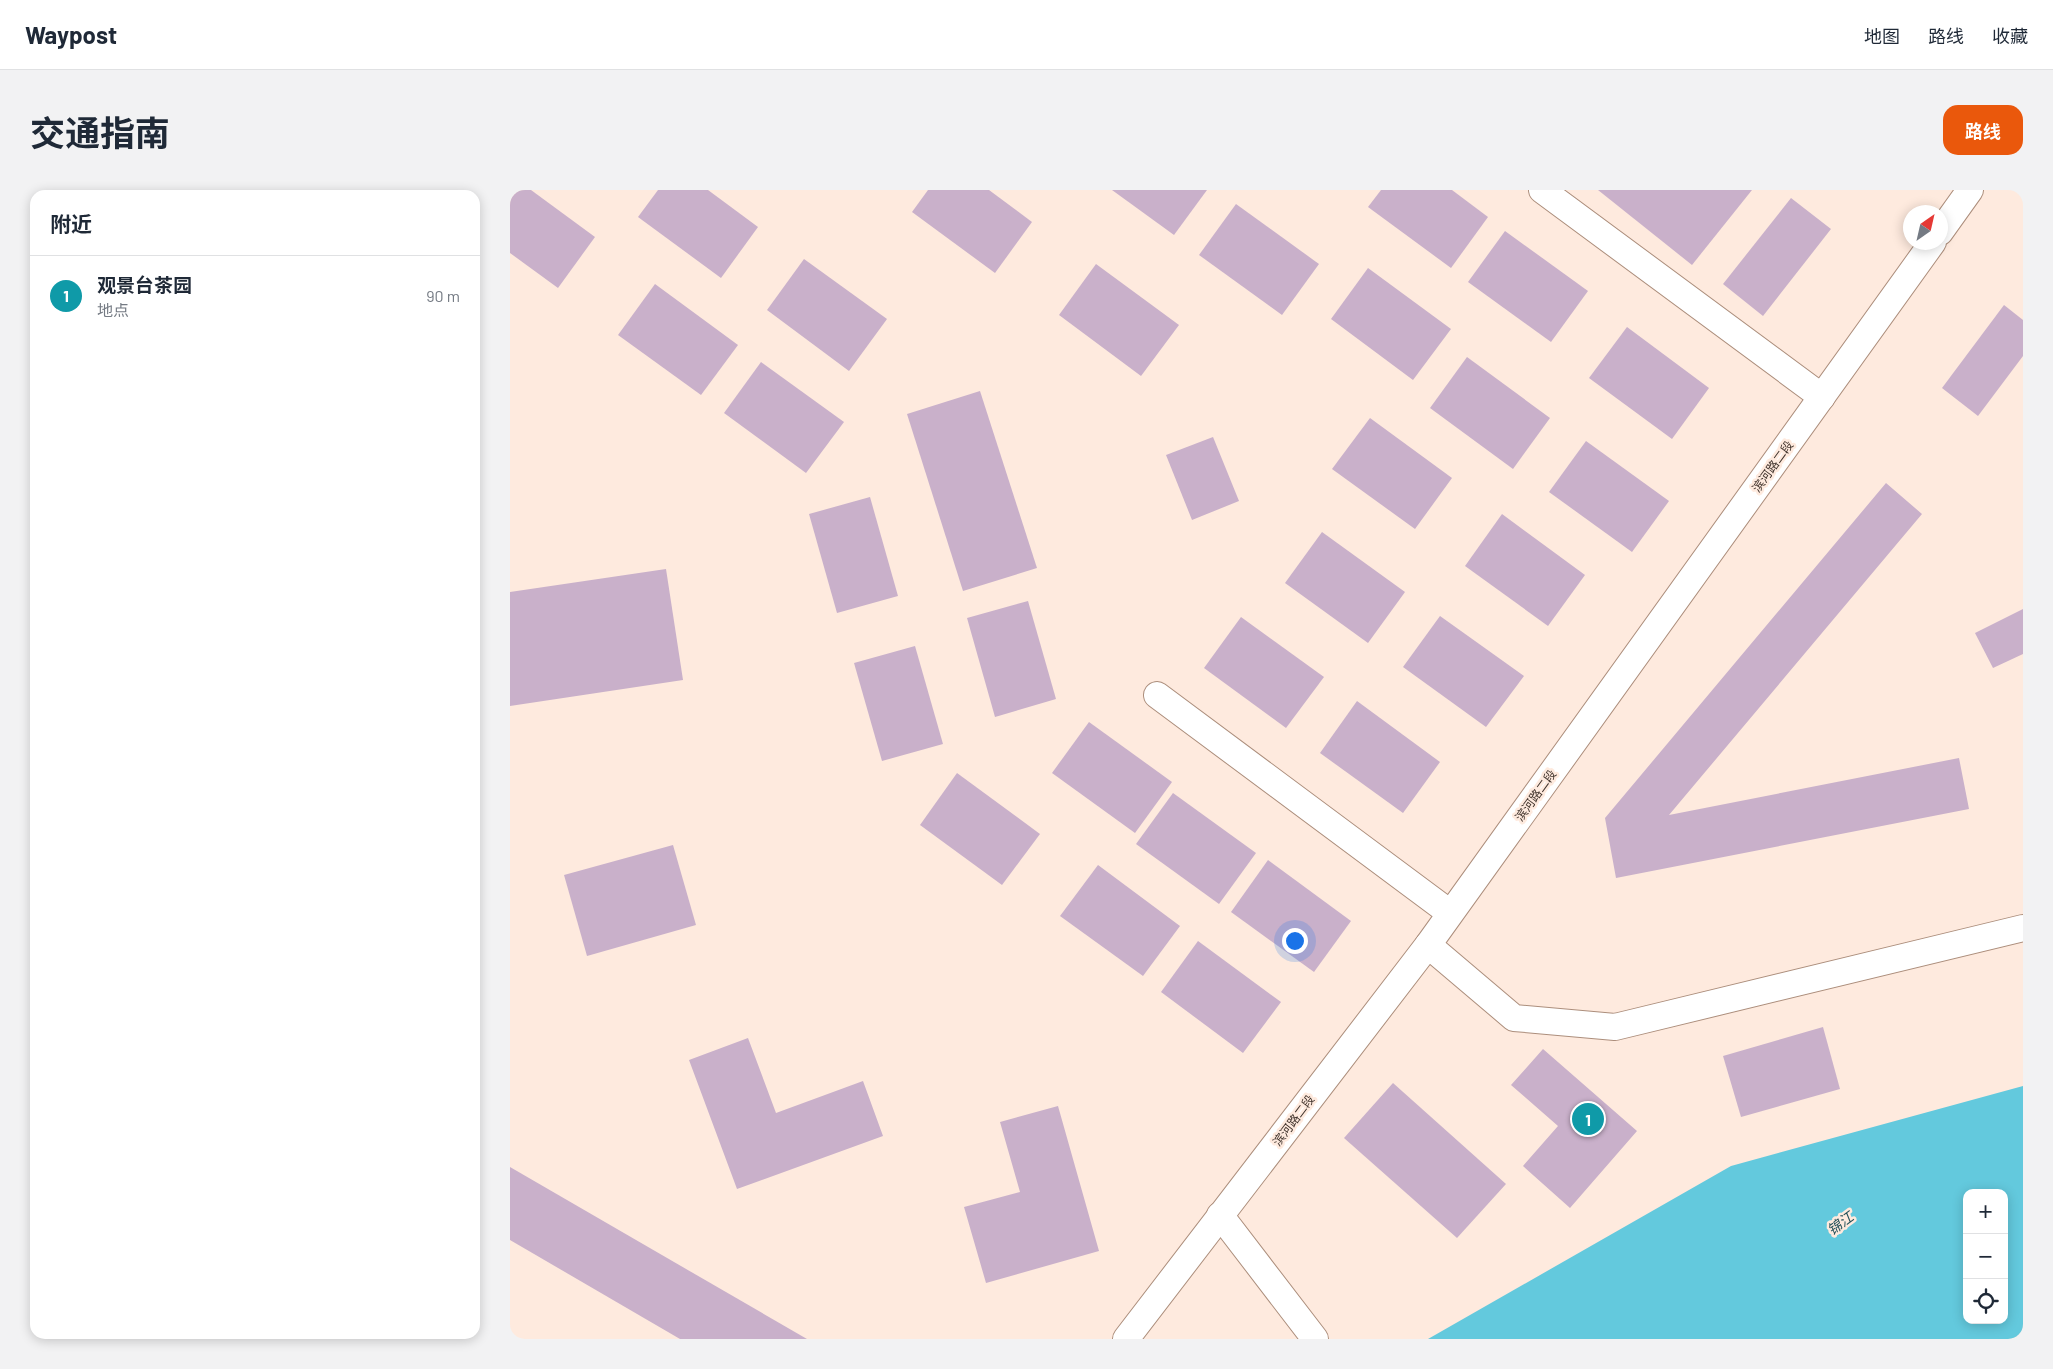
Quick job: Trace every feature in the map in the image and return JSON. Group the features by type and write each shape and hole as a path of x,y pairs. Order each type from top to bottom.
{"street":[{"path":"1542,190 1822,397"},
{"path":"1948,221 1970,190"},
{"name":"滨河路二段","path":"1126,1339 1428,945 1927,250"},
{"path":"1158,695 1450,913"},
{"path":"1428,945 1514,1018 1615,1027 2023,928"},
{"path":"1220,1216 1315,1339"}],"water":[{"name":"锦江","path":"2023,1086 2023,1339 1428,1339 1731,1166"}],"building":[{"path":"510,190 531,190 595,237 558,288 510,253"},
{"path":"658,190 708,190 758,227 721,278 638,217"},
{"path":"928,190 989,190 1032,222 995,273 912,212"},
{"path":"1112,190 1207,190 1174,235"},
{"path":"1381,190 1452,190 1488,217 1451,268 1368,207"},
{"path":"1598,190 1752,190 1692,265"},
{"path":"1791,198 1831,229 1763,316 1723,284"},
{"path":"1236,204 1319,264 1282,315 1199,255"},
{"path":"1505,231 1588,291 1551,342 1468,282"},
{"path":"804,259 887,319 849,371 767,310"},
{"path":"1096,264 1179,325 1141,376 1059,315"},
{"path":"1368,268 1451,329 1413,380 1331,319"},
{"path":"655,284 738,345 701,395 618,335"},
{"path":"2004,305 2023,320 2023,356 1978,416 1942,388"},
{"path":"1627,327 1709,388 1672,439 1589,378"},
{"path":"1467,357 1550,418 1513,469 1430,408"},
{"path":"761,362 844,422 806,473 724,413"},
{"path":"980,391 1037,568 963,591 907,414"},
{"path":"1370,418 1452,478 1415,529 1332,469"},
{"path":"1213,437 1239,501 1192,520 1166,455"},
{"path":"1586,441 1669,501 1632,552 1549,492"},
{"path":"1886,483 1922,514 1669,815 1959,758 1969,809 1616,878 1605,818"},
{"path":"870,497 898,596 837,613 809,514"},
{"path":"1502,514 1585,575 1548,626 1465,566"},
{"path":"1322,532 1405,592 1368,643 1285,583"},
{"path":"666,569 683,680 510,706 510,592"},
{"path":"1028,601 1056,699 995,717 967,618"},
{"path":"2023,609 2023,654 1993,668 1975,633"},
{"path":"1440,616 1524,676 1486,727 1403,667"},
{"path":"1241,617 1324,677 1286,728 1204,668"},
{"path":"915,646 943,744 882,761 854,663"},
{"path":"1357,701 1440,762 1403,813 1320,753"},
{"path":"1089,722 1172,782 1135,833 1052,773"},
{"path":"957,773 1040,834 1002,885 920,825"},
{"path":"1173,793 1256,853 1219,904 1136,844"},
{"path":"673,845 696,925 587,956 564,875"},
{"path":"1268,860 1351,921 1314,972 1231,912"},
{"path":"1098,865 1180,926 1143,976 1060,916"},
{"path":"1198,941 1281,1002 1243,1053 1161,992"},
{"path":"1823,1027 1840,1089 1741,1117 1723,1056"},
{"path":"748,1038 776,1113 863,1081 883,1136 737,1189 689,1060"},
{"path":"1543,1049 1637,1131 1570,1208 1523,1166 1558,1126 1511,1085"},
{"path":"1393,1083 1506,1184 1457,1238 1344,1138"},
{"path":"1058,1106 1099,1251 986,1283 964,1207 1020,1192 1000,1122"},
{"path":"510,1167 807,1339 680,1339 510,1240"}],"place":[{"name":"观景台茶园","path":"1588,1119"}]}
